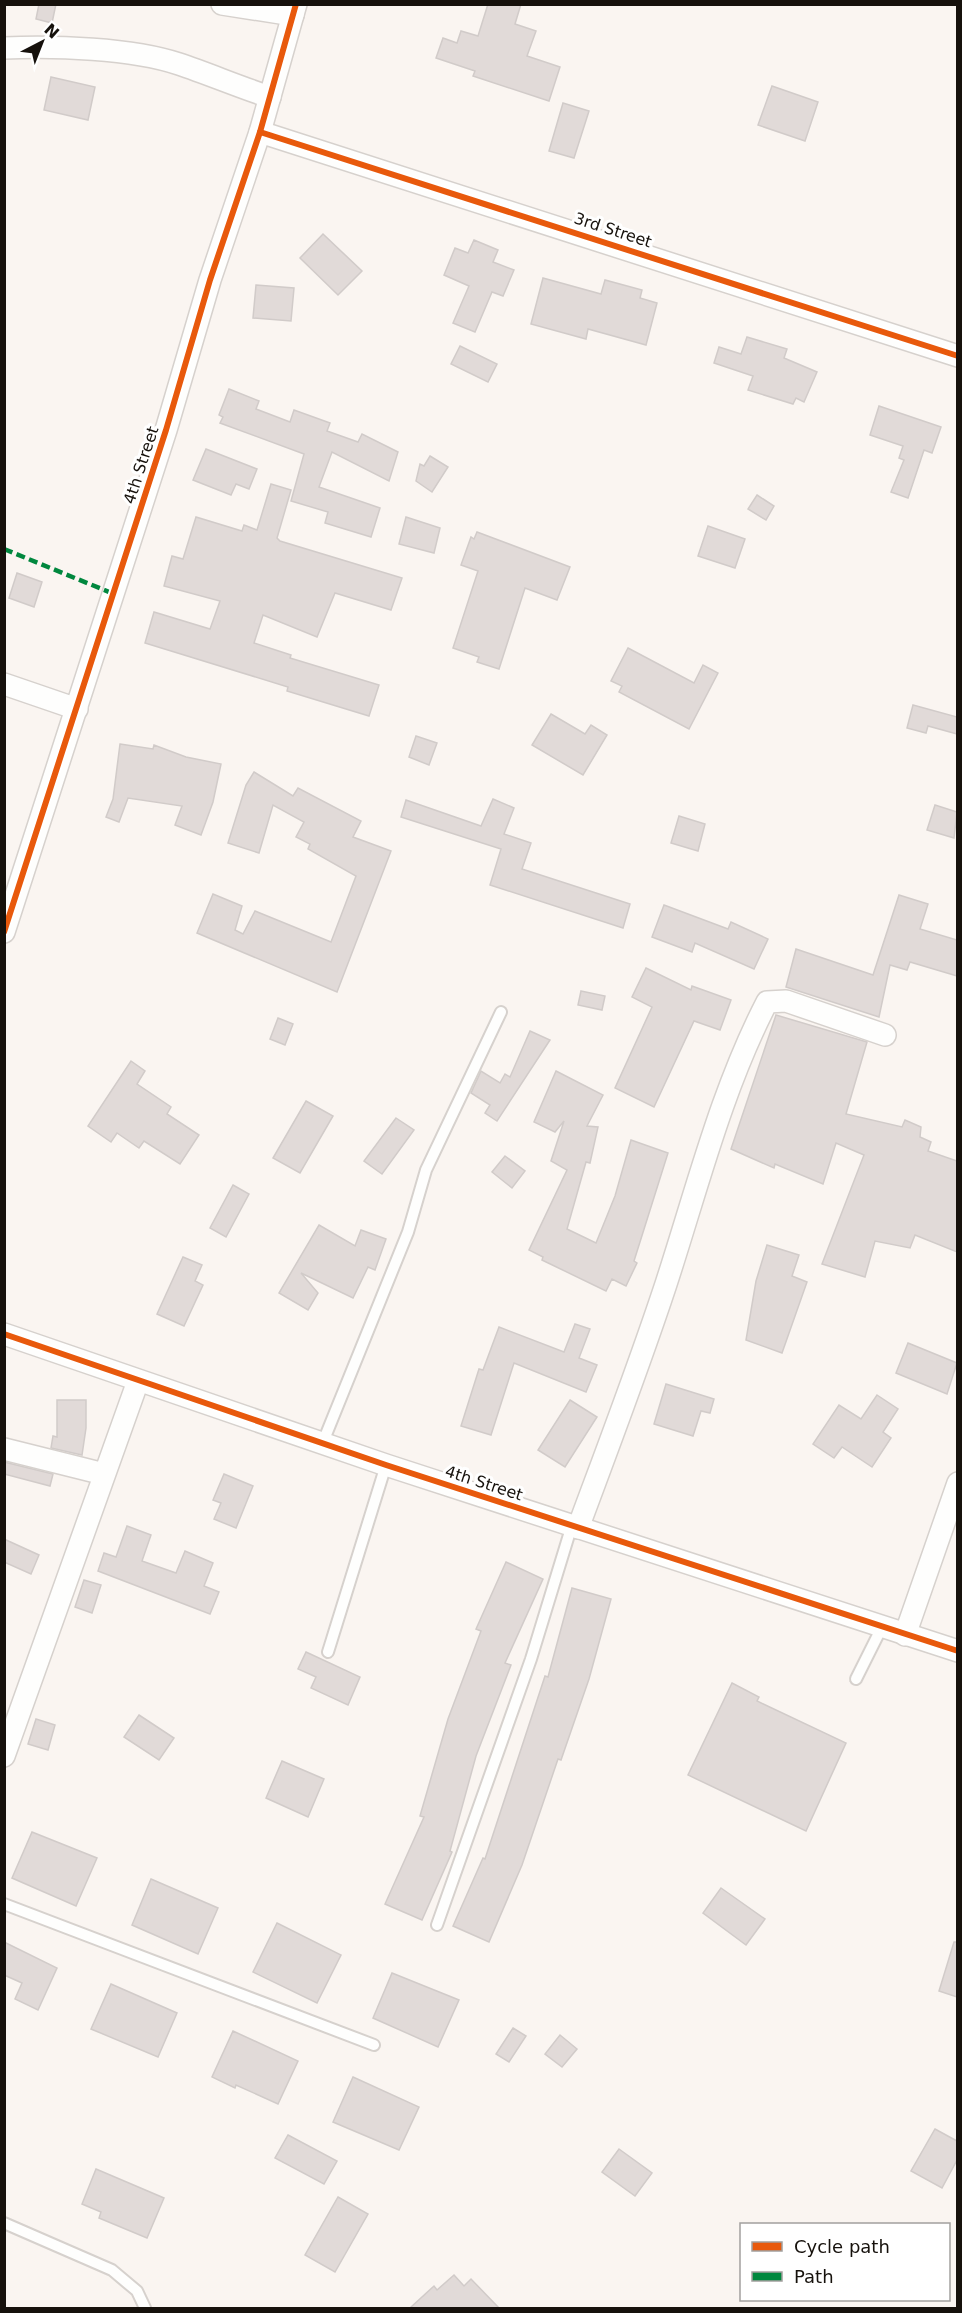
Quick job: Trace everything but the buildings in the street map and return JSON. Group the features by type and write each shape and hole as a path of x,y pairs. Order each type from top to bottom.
{"street":[{"path":"222,4 295,10"},
{"name":"4th Street","path":"4,932 166,430 210,280 260,132 295,10"},
{"path":"4,48 41,47 177,63 270,97"},
{"name":"3rd Street","path":"260,132 957,356"},
{"path":"4,684 77,709"},
{"path":"575,1526 667,1283 700,1173 748,1038 767,1002 786,1001 885,1035"},
{"name":"4th Street","path":"4,1334 386,1465 957,1651"},
{"path":"4,1756 138,1381"},
{"path":"4,1449 104,1474"},
{"path":"905,1635 957,1483"}],"lane":[{"path":"323,1442 408,1232 426,1170 501,1012"},
{"path":"328,1653 386,1465"},
{"path":"437,1925 531,1659 575,1526"},
{"path":"856,1679 882,1627"},
{"path":"4,1904 374,2045"},
{"path":"4,2223 111,2270 137,2291 145,2308"}],"marked path":[{"path":"4,549 114,594"}],"cycle path":[{"path":"4,932 166,430 210,280 260,132 296,4"},
{"path":"260,132 958,356"},
{"path":"4,1334 386,1465 958,1651"}]}
